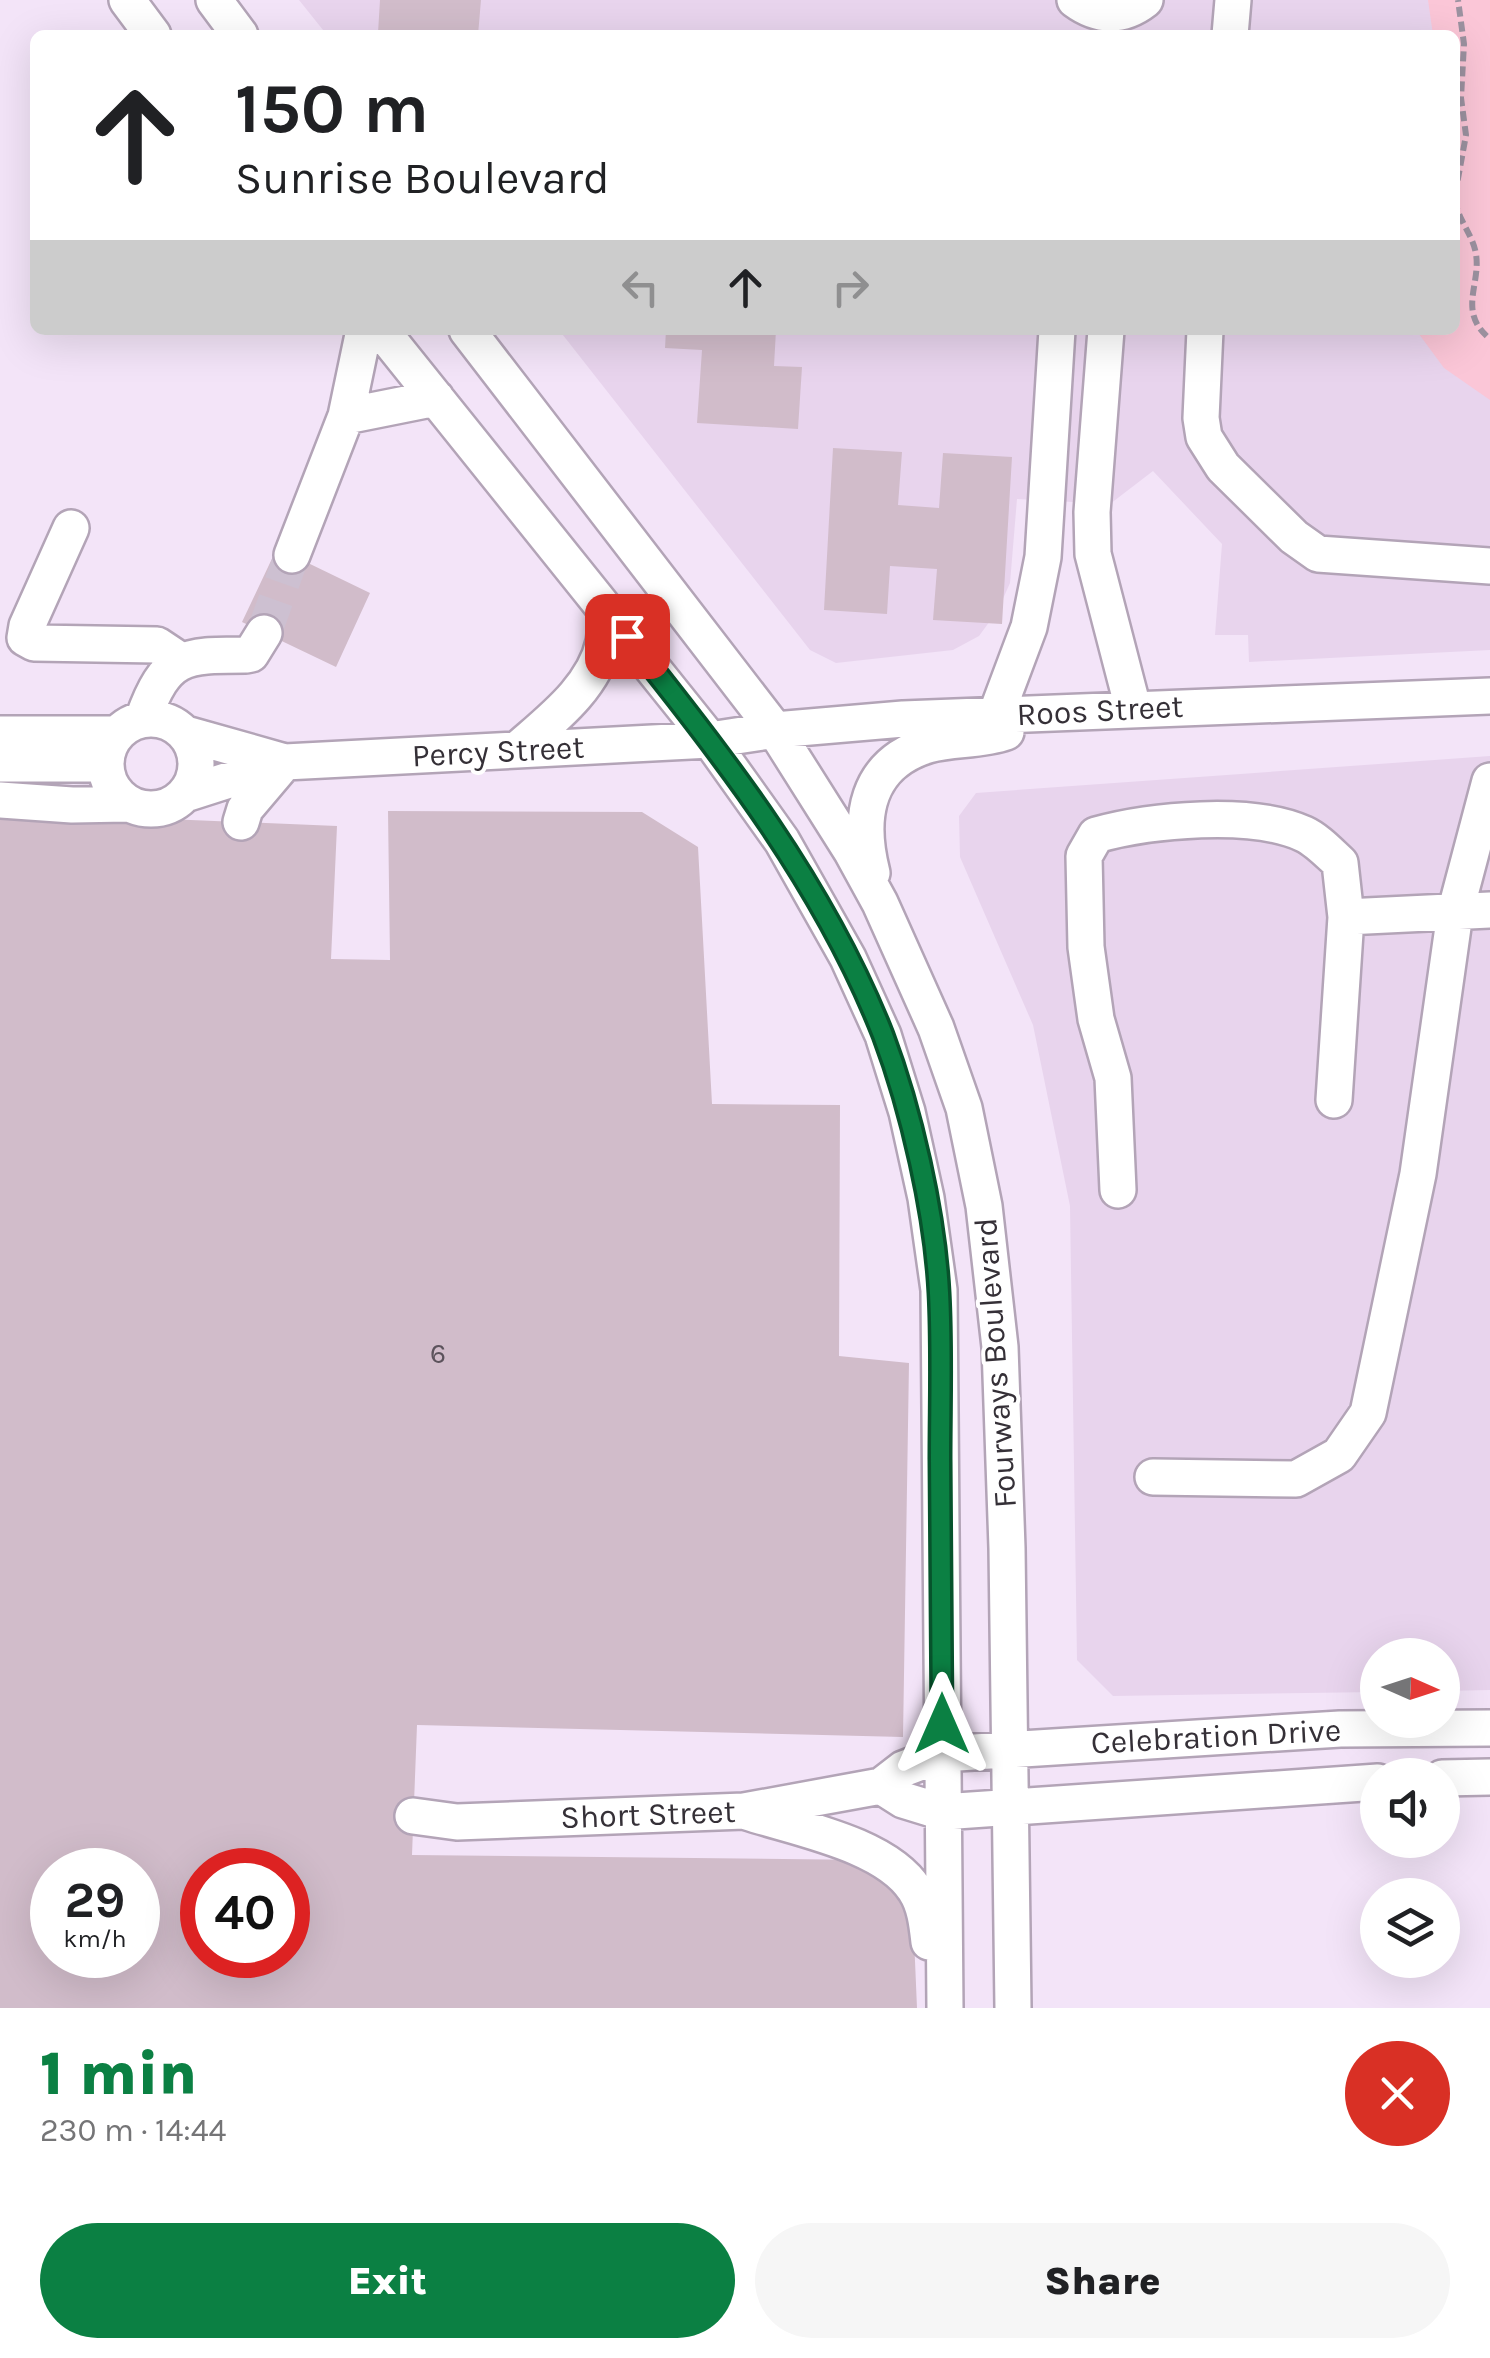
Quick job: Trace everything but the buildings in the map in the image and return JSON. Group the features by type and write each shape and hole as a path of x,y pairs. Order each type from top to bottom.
{"street":[{"path":"127,0 149,30"},
{"path":"214,0 236,30"},
{"path":"1076,0 1089,10 1104,14 1137,14"},
{"path":"1075,30 1076,0"},
{"path":"1231,30 1234,0"},
{"path":"292,555 346,416 363,335"},
{"path":"385,335 710,740"},
{"name":"Fourways Boulevard","path":"471,335 774,730 852,852 880,903 942,1044 964,1108 984,1206 1000,1348 1007,1548 1013,2008"},
{"path":"996,714 1029,627 1043,557 1057,335"},
{"path":"1106,335 1092,512 1093,554 1134,708"},
{"path":"1205,335 1201,405 1204,437 1222,467 1294,538 1318,554 1490,566"},
{"path":"346,416 436,398"},
{"path":"70,528 26,626 26,638 34,643 156,645 181,661"},
{"path":"1043,557 1093,554"},
{"path":"518,749 570,702 589,676 604,644 606,610"},
{"path":"128,804 108,780 121,739 164,675 181,661 197,655 246,656 264,633"},
{"name":"Roos Street","path":"710,740 774,730 996,714 1490,696"},
{"path":"880,903 864,843 868,797 879,778 894,763 920,748 1003,733 1037,714"},
{"name":"Percy Street","path":"0,734 59,732 121,739 174,724 186,734 285,762"},
{"path":"185,794 194,780 196,764 186,734"},
{"path":"0,764 121,739"},
{"name":"Fourways Boulevard","path":"710,740 782,841 848,958 883,1036 907,1112 926,1198 939,1290 946,2008"},
{"name":"Percy Street","path":"0,800 128,804 158,810 185,794 285,762 710,740"},
{"path":"240,822 245,809 285,762"},
{"path":"1153,1478 1296,1479 1340,1455 1368,1413 1473,911 1490,781"},
{"path":"1118,1190 1113,1078 1096,1019 1086,946 1084,856 1096,835 1118,829 1226,819 1278,824 1308,836 1340,863 1346,917 1334,1100"},
{"path":"1346,917 1473,911"},
{"name":"Celebration Drive","path":"942,1754 1340,1729 1490,1728"},
{"name":"Short Street","path":"414,1816 457,1822 744,1811 881,1786 903,1769 942,1754"},
{"path":"1460,1777 1490,1776"},
{"name":"Celebration Drive","path":"942,1812 1360,1783"},
{"path":"881,1786 904,1800 942,1812"},
{"path":"744,1811 868,1852 899,1872 916,1890 925,1914 931,2008"}],"path":[{"path":"1458,0 1464,44 1461,98 1466,135 1460,169"},
{"path":"1460,220 1476,255 1471,288 1477,325 1490,339"}],"shaded area":[{"path":"299,0 1490,0 1490,650 1249,662 1248,635 1215,635 1222,544 1153,471 1110,504 1017,499 1010,583 998,610 979,636 953,650 836,663 810,650 563,335 1460,335 1460,30 323,30"},
{"path":"1428,0 1490,0 1490,400 1444,368 1420,335 1460,335 1460,30 1432,30"},
{"path":"1490,756 1490,1690 1460,1691 1460,1638 1360,1638 1360,1692 1113,1696 1077,1660 1070,1206 1033,1025 960,857 959,816 976,793"}],"tunnel":[{"path":"264,633 292,555"}],"route":[{"path":"627,636 710,740 782,841 848,958 883,1036 907,1112 926,1198 939,1290 942,1724"}]}
